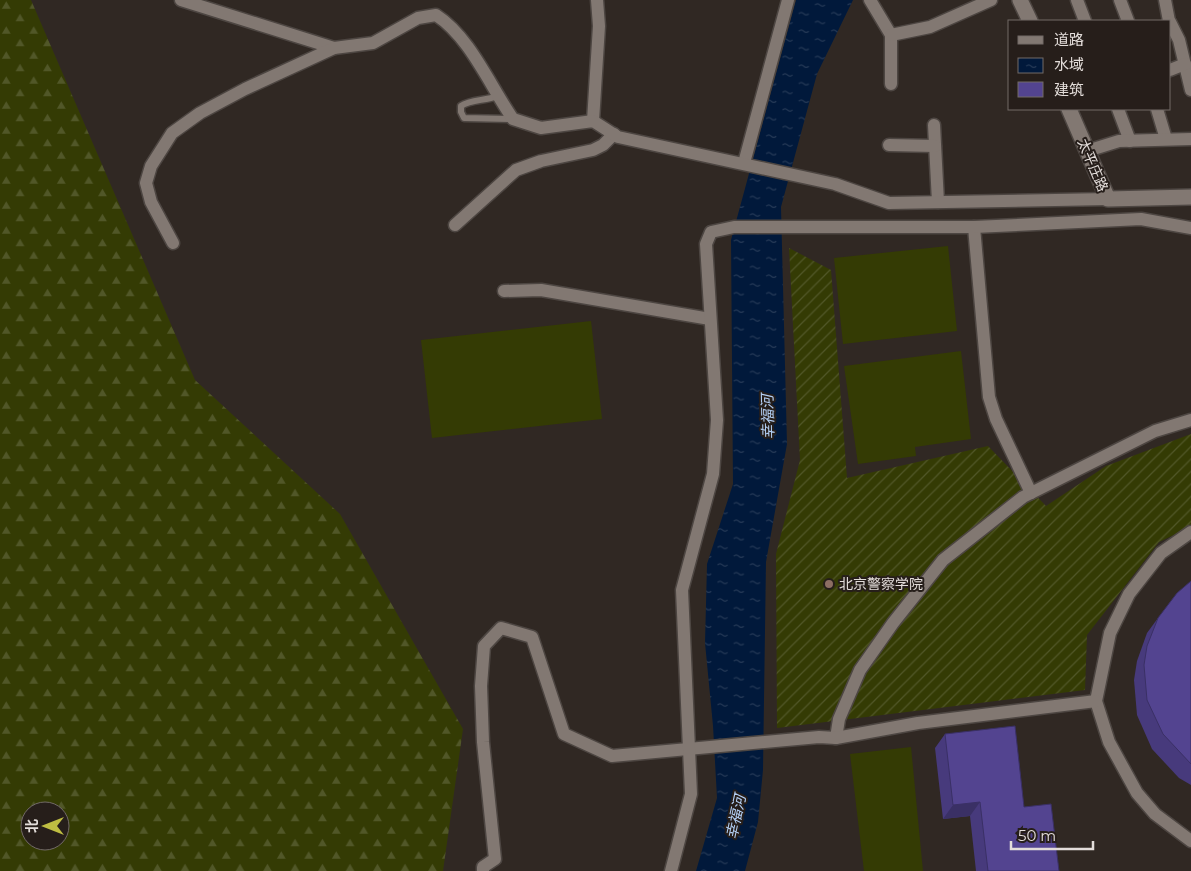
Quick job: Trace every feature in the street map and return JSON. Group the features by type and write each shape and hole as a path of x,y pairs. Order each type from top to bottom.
{"street":[{"path":"181,0 334,48"},
{"path":"593,121 599,26 597,0"},
{"path":"746,163 788,0"},
{"path":"870,0 890,35 891,84"},
{"path":"890,35 930,27 991,0"},
{"path":"1020,0 1030,20"},
{"path":"1077,0 1085,20"},
{"path":"1120,0 1128,20"},
{"path":"1165,0 1169,20"},
{"path":"173,243 150,202 146,183 151,166 172,133 200,113 245,89 334,48 373,44 418,18 436,15 448,23 481,67 513,119 541,128 593,121 614,134 796,174 842,186 889,203 1108,199"},
{"path":"1171,26 1179,40 1191,90"},
{"path":"1171,70 1185,64"},
{"name":"太平庄路","path":"1069,110 1108,199 1191,197"},
{"path":"1118,110 1130,141"},
{"path":"1157,110 1166,139"},
{"path":"934,125 938,202"},
{"path":"455,225 516,170 541,161 593,150 603,145 614,134"},
{"path":"1087,151 1119,140 1191,139"},
{"path":"889,146 935,146"},
{"path":"671,871 691,794 682,590 713,474 717,420 706,244 711,232 734,227 793,225 974,227 1141,219 1191,228"},
{"path":"974,227 989,397 996,419 1031,493"},
{"path":"504,291 541,290 710,319"},
{"path":"836,738 840,719 860,670 943,560 1031,493 1155,431 1191,420"},
{"path":"1191,532 1160,553 1129,594 1110,633 1096,702 1109,742 1137,793 1155,814 1191,842"},
{"path":"483,871 483,867 496,859 483,742 480,686 484,646 502,628 532,637 564,734 612,756 778,740 836,738 918,723 1096,702"}],"lane":[{"path":"498,96 485,101 467,102 461,106 464,118 513,119"}],"green space":[{"path":"0,0 31,0 195,380 340,514 463,729 443,871 0,871"},
{"path":"948,246 957,331 843,344 834,258"},
{"path":"789,248 831,270 847,478 988,446 1046,506 1106,466 1191,434 1191,527 1159,542 1087,635 1085,690 777,728 776,554 800,460"},
{"path":"591,321 602,419 432,438 421,340"},
{"path":"961,351 971,439 915,447 916,456 858,464 844,366"},
{"path":"911,747 923,871 864,871 850,754"}],"water":[{"name":"幸福河","path":"796,0 853,0 817,74 781,207 787,444 766,562 763,770 758,822 745,871 696,871 717,798 713,726 705,643 707,564 733,484 731,240"}],"building":[{"path":"1191,581 1191,764 1163,734 1147,700 1144,665 1147,646 1158,618 1177,593"},
{"path":"1015,726 1024,807 1051,804 1059,871 988,871 980,802 953,805 945,734"}],"place":[{"name":"北京警察学院","path":"829,584"}]}
